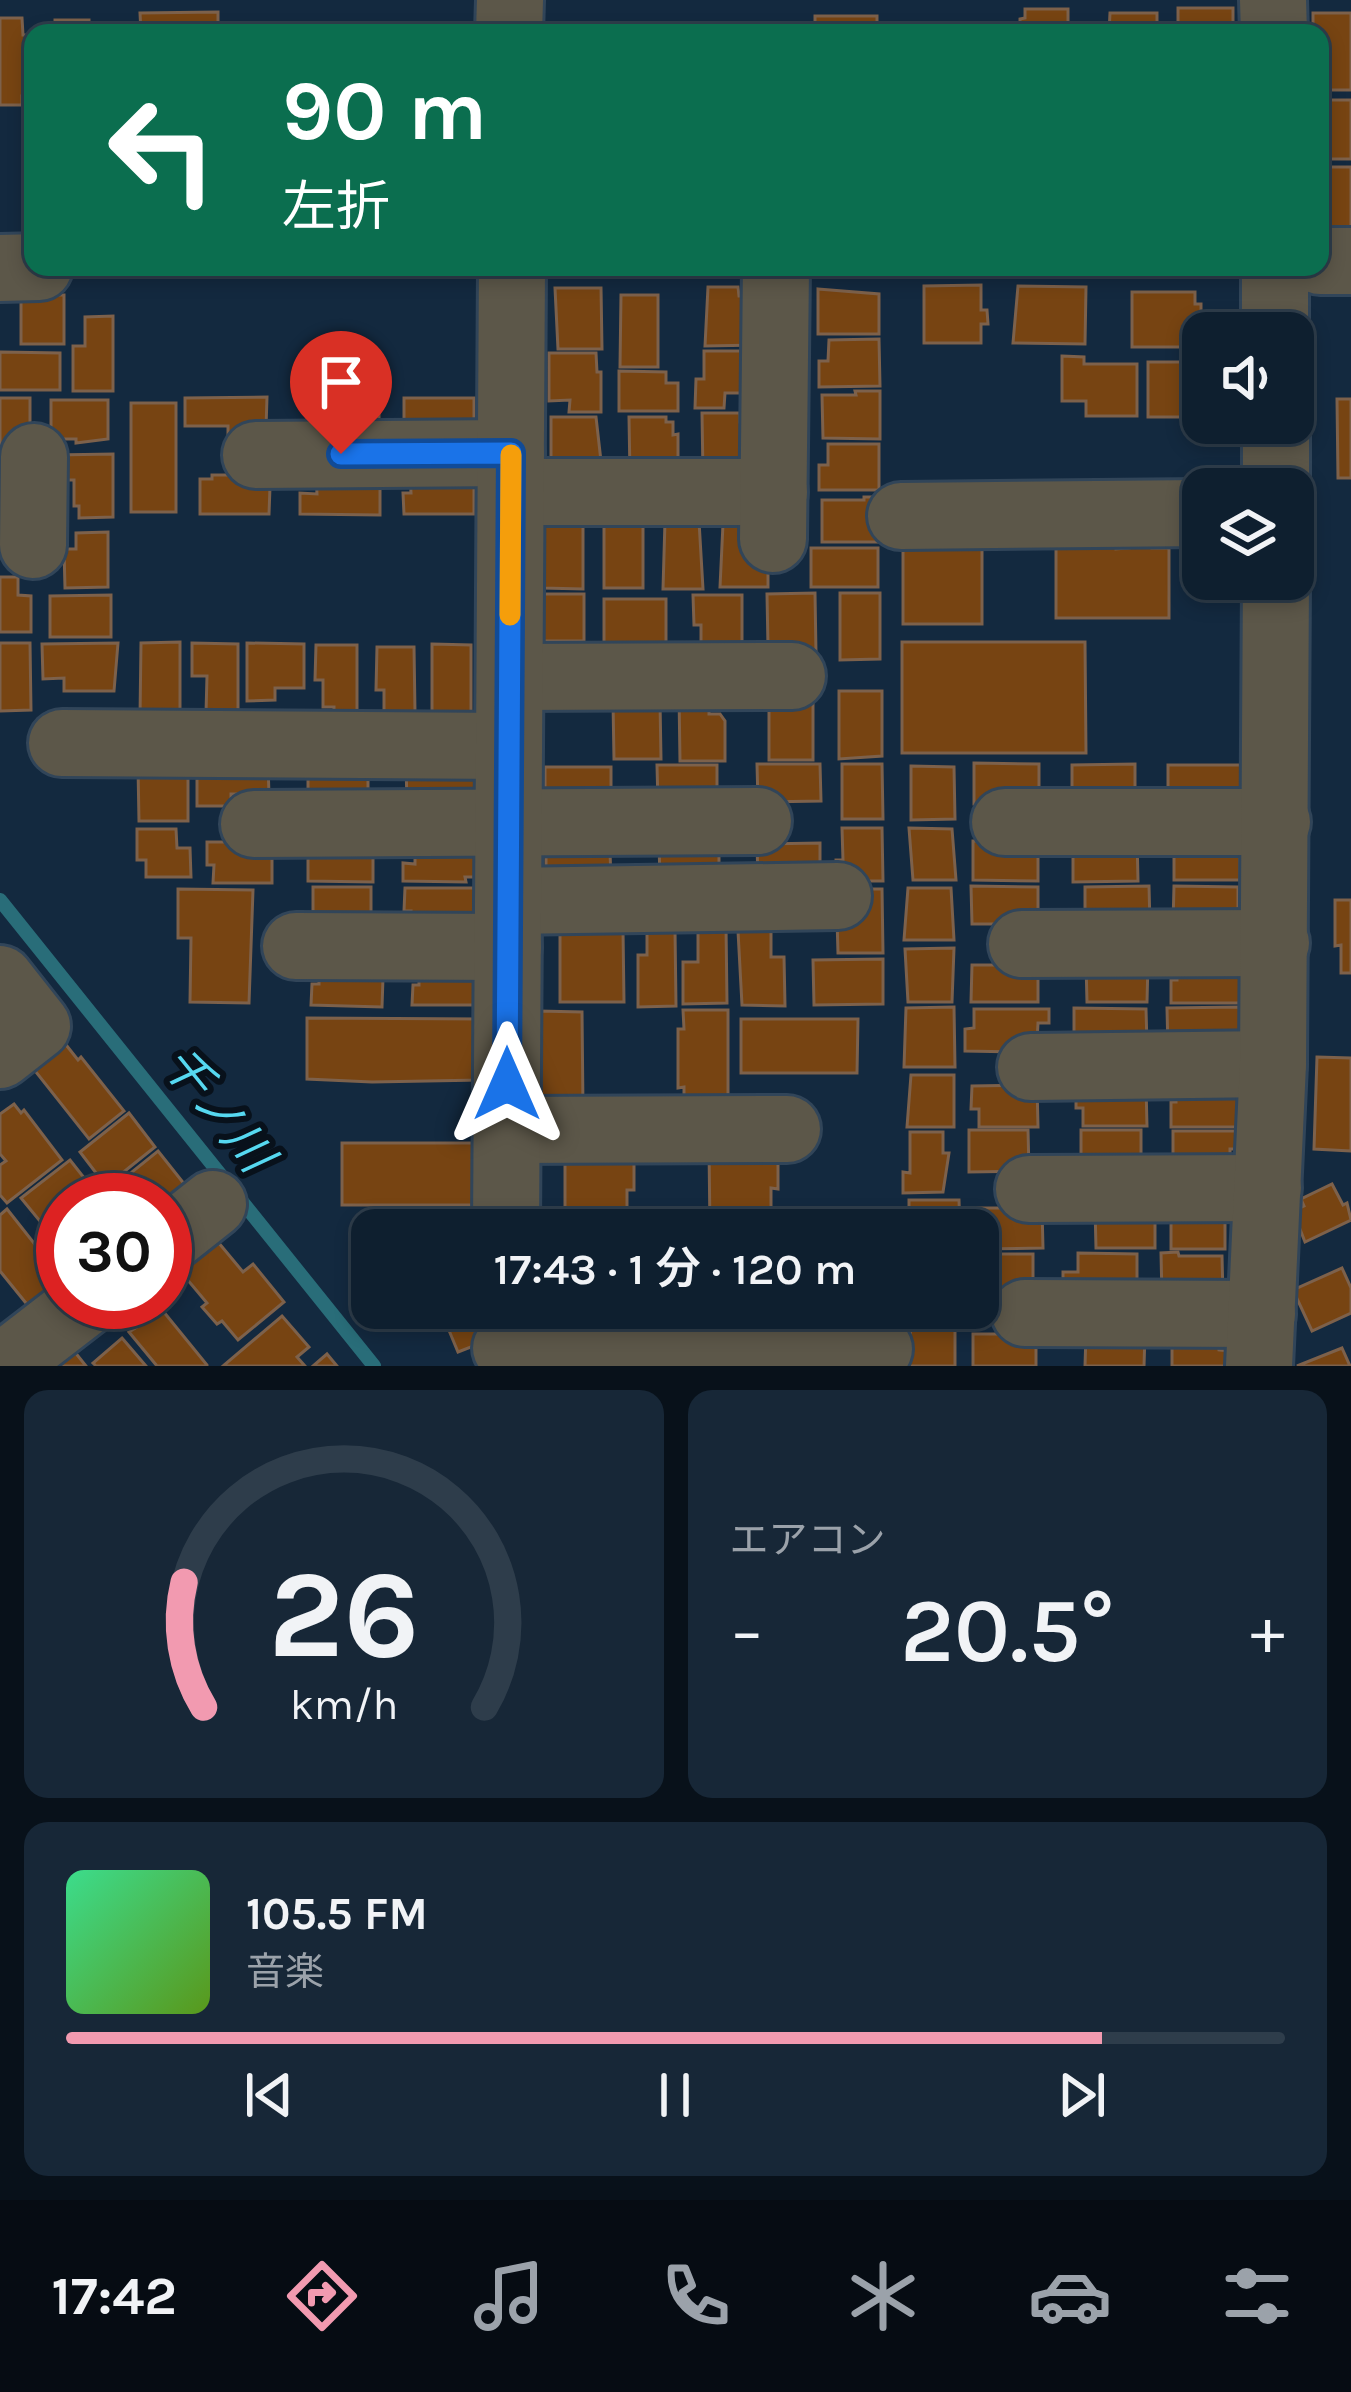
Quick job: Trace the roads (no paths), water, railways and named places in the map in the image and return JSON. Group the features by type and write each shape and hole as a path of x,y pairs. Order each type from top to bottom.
{"street":[{"path":"506,1209 512,276"},
{"path":"256,455 511,472 773,516 776,276"},
{"path":"1275,276 1276,312"},
{"path":"902,516 1182,513"},
{"path":"1025,1313 1260,1340 1276,943 1276,600"},
{"path":"510,677 792,676"},
{"path":"62,743 509,746"},
{"path":"254,824 758,821"},
{"path":"1005,822 1276,822"},
{"path":"296,946 838,896"},
{"path":"1022,944 1276,943"},
{"path":"0,979 37,1026 0,1055"},
{"path":"1031,1067 1273,1064"},
{"path":"507,1130 787,1129"},
{"path":"1029,1189 1268,1188"},
{"path":"3,1366 51,1329"},
{"path":"506,1341 879,1349"}],"waterway":[{"name":"千ノ川","path":"0,900 374,1366"}]}
